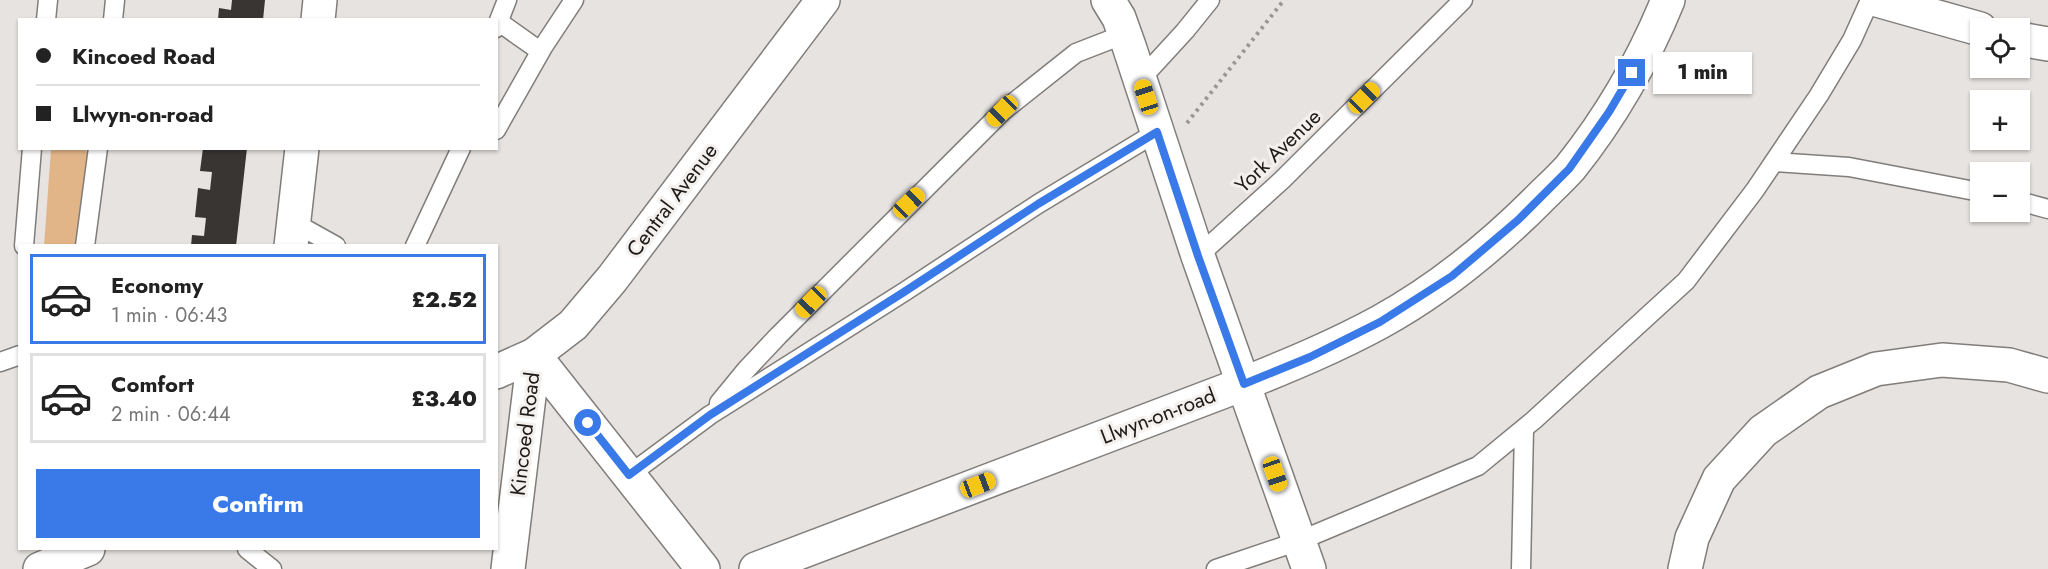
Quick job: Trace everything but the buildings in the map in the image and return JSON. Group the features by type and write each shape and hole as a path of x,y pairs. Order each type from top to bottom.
{"street":[{"path":"318,18 320,0"},
{"name":"Central Avenue","path":"498,371 534,355 573,325 612,279 823,0"},
{"name":"Llwyn-on-road","path":"756,569 1244,384 1310,357 1380,322 1452,276 1518,220 1569,169 1609,112 1654,35 1668,0"},
{"path":"1877,0 1970,26"},
{"path":"1111,1 1125,34 1198,256 1304,555"},
{"path":"2030,41 2048,44"},
{"path":"292,234 302,150"},
{"name":"Kincoed Road","path":"534,355 703,569"},
{"name":"Kincoed Road","path":"508,569 534,355"},
{"path":"1685,569 1692,538 1719,479 1763,431 1819,392 1876,369 1942,360 2010,365 2048,376"},
{"path":"40,569 86,550"}],"lane":[{"path":"46,18 48,0"},
{"path":"113,18 115,0"},
{"path":"507,0 498,25 540,51"},
{"path":"498,126 540,51 574,0"},
{"path":"1140,80 1210,0"},
{"name":"York Avenue","path":"1198,256 1282,180 1463,0"},
{"path":"1216,569 1304,555 1478,466 1524,429 1686,281 1774,162 1820,95 1852,40 1870,0"},
{"path":"710,415 746,370 778,336 1002,111 1076,53 1125,34"},
{"path":"629,475 710,415 1038,204 1160,142"},
{"path":"24,244 32,150"},
{"path":"85,244 98,150"},
{"path":"416,244 461,150"},
{"path":"1774,162 1849,167 1970,190"},
{"path":"2030,204 2048,209"},
{"path":"292,234 329,244"},
{"path":"0,362 18,356"},
{"path":"1521,569 1524,429"},
{"path":"248,550 272,569"}],"path":[{"path":"1160,142 1284,0"}],"shaded area":[{"path":"51,150 86,150 88,154 76,244 44,244"}],"route":[{"path":"588,423 629,475 710,415 1038,204 1157,132 1244,384 1310,357 1380,322 1452,276 1518,220 1569,169 1609,112 1632,73"}]}
